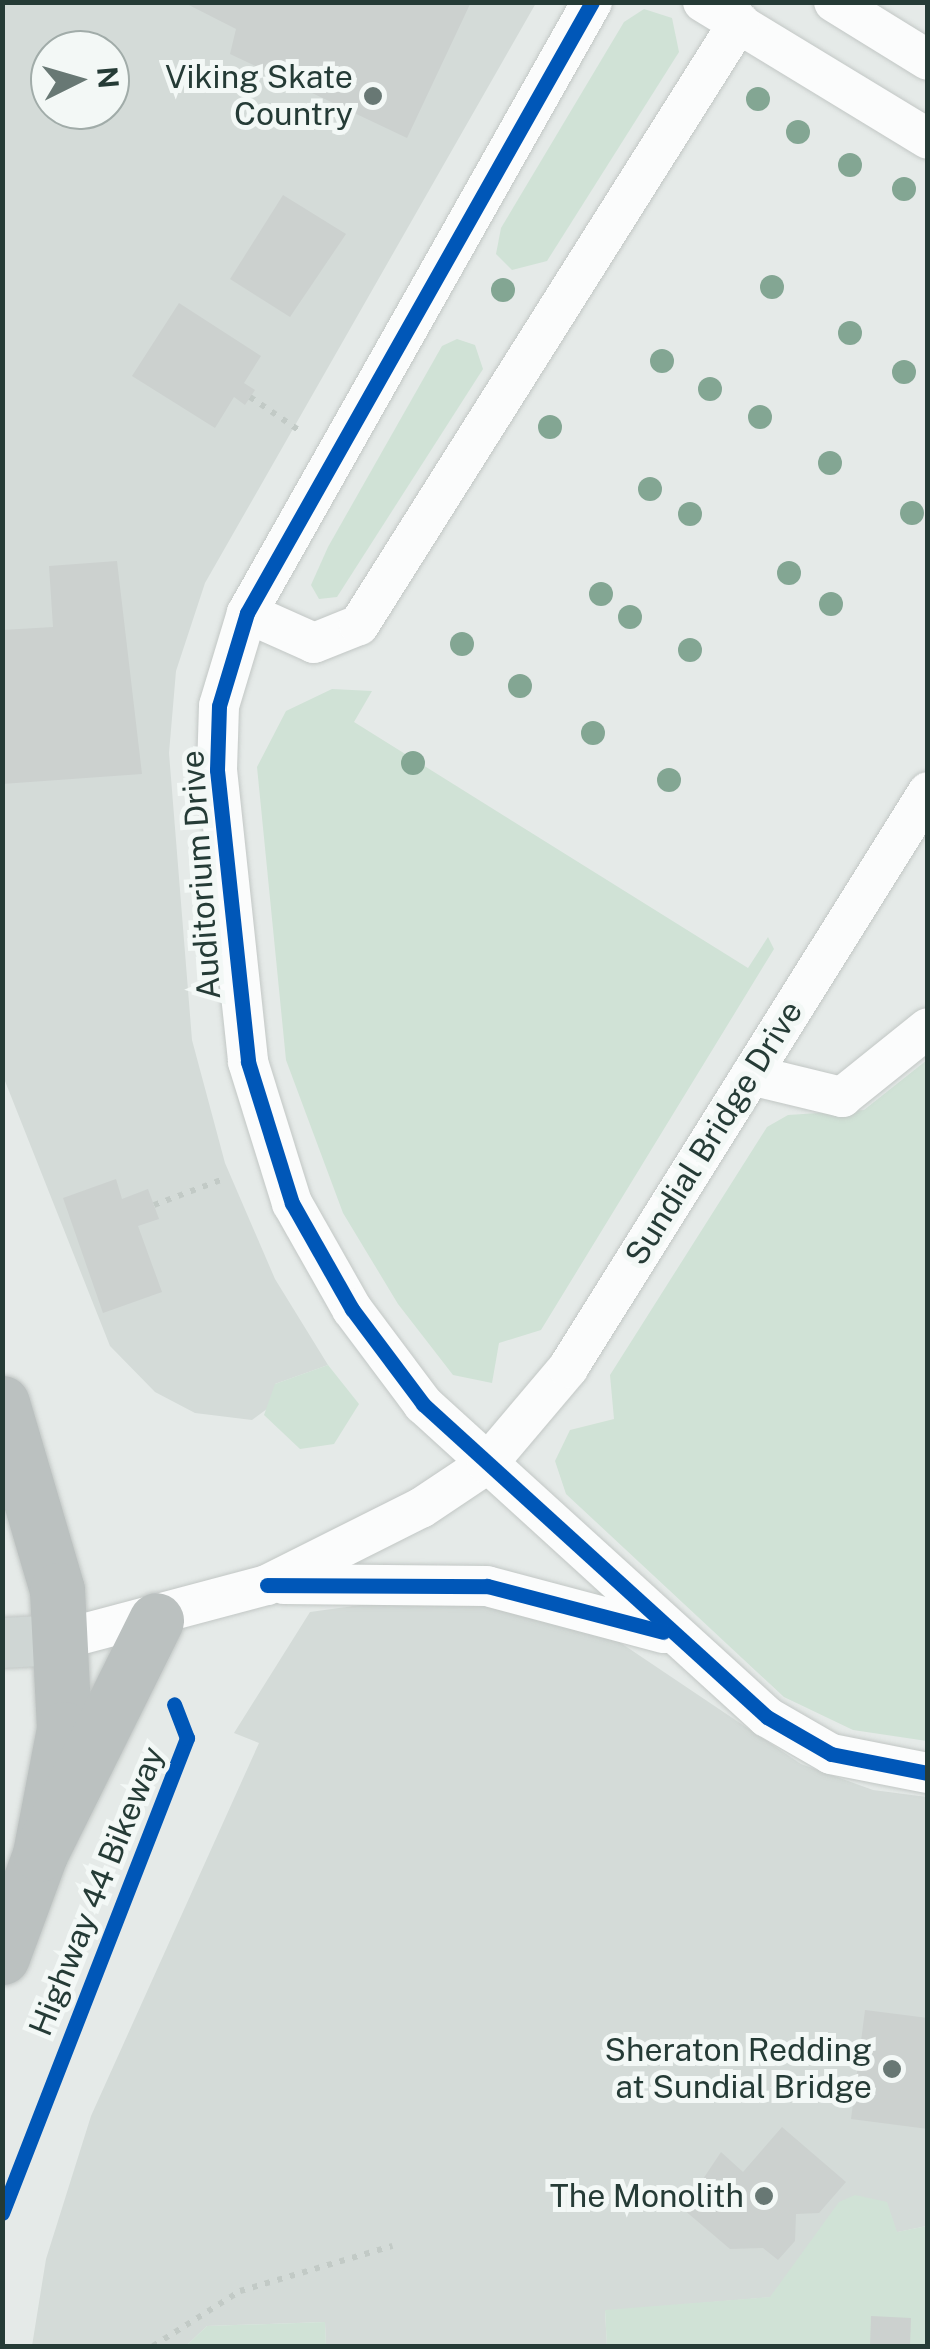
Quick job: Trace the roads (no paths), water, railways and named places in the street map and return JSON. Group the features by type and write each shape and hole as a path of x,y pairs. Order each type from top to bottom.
{"highway":[{"path":"2,1403 46,1542 60,1640 64,1728 40,1854"},
{"path":"2,1957 40,1854 156,1620"}],"main road":[{"name":"Sundial Bridge Drive","path":"2,1643 60,1640"}],"street":[{"name":"Auditorium Drive","path":"486,1464 423,1404 352,1310 292,1203 256,1099 232,972 217,770 219,706 246,613 592,2"},
{"path":"703,2 928,139"},
{"path":"834,2 928,60"},
{"path":"246,613 314,643 359,625 738,22"},
{"name":"Sundial Bridge Drive","path":"60,1640 156,1620 266,1584 421,1508 486,1464 568,1368 927,794"},
{"path":"751,1075 842,1097 928,1028"},
{"name":"Sundial Bridge Drive","path":"486,1464 668,1634 800,1738 854,1762 928,1774"},
{"name":"Sundial Bridge Drive","path":"266,1584 487,1586 668,1634"}],"place":[{"name":"Viking Skate Country","path":"373,96"},
{"name":"Sheraton Redding at Sundial Bridge","path":"892,2069"},
{"name":"The Monolith","path":"764,2196"}]}
